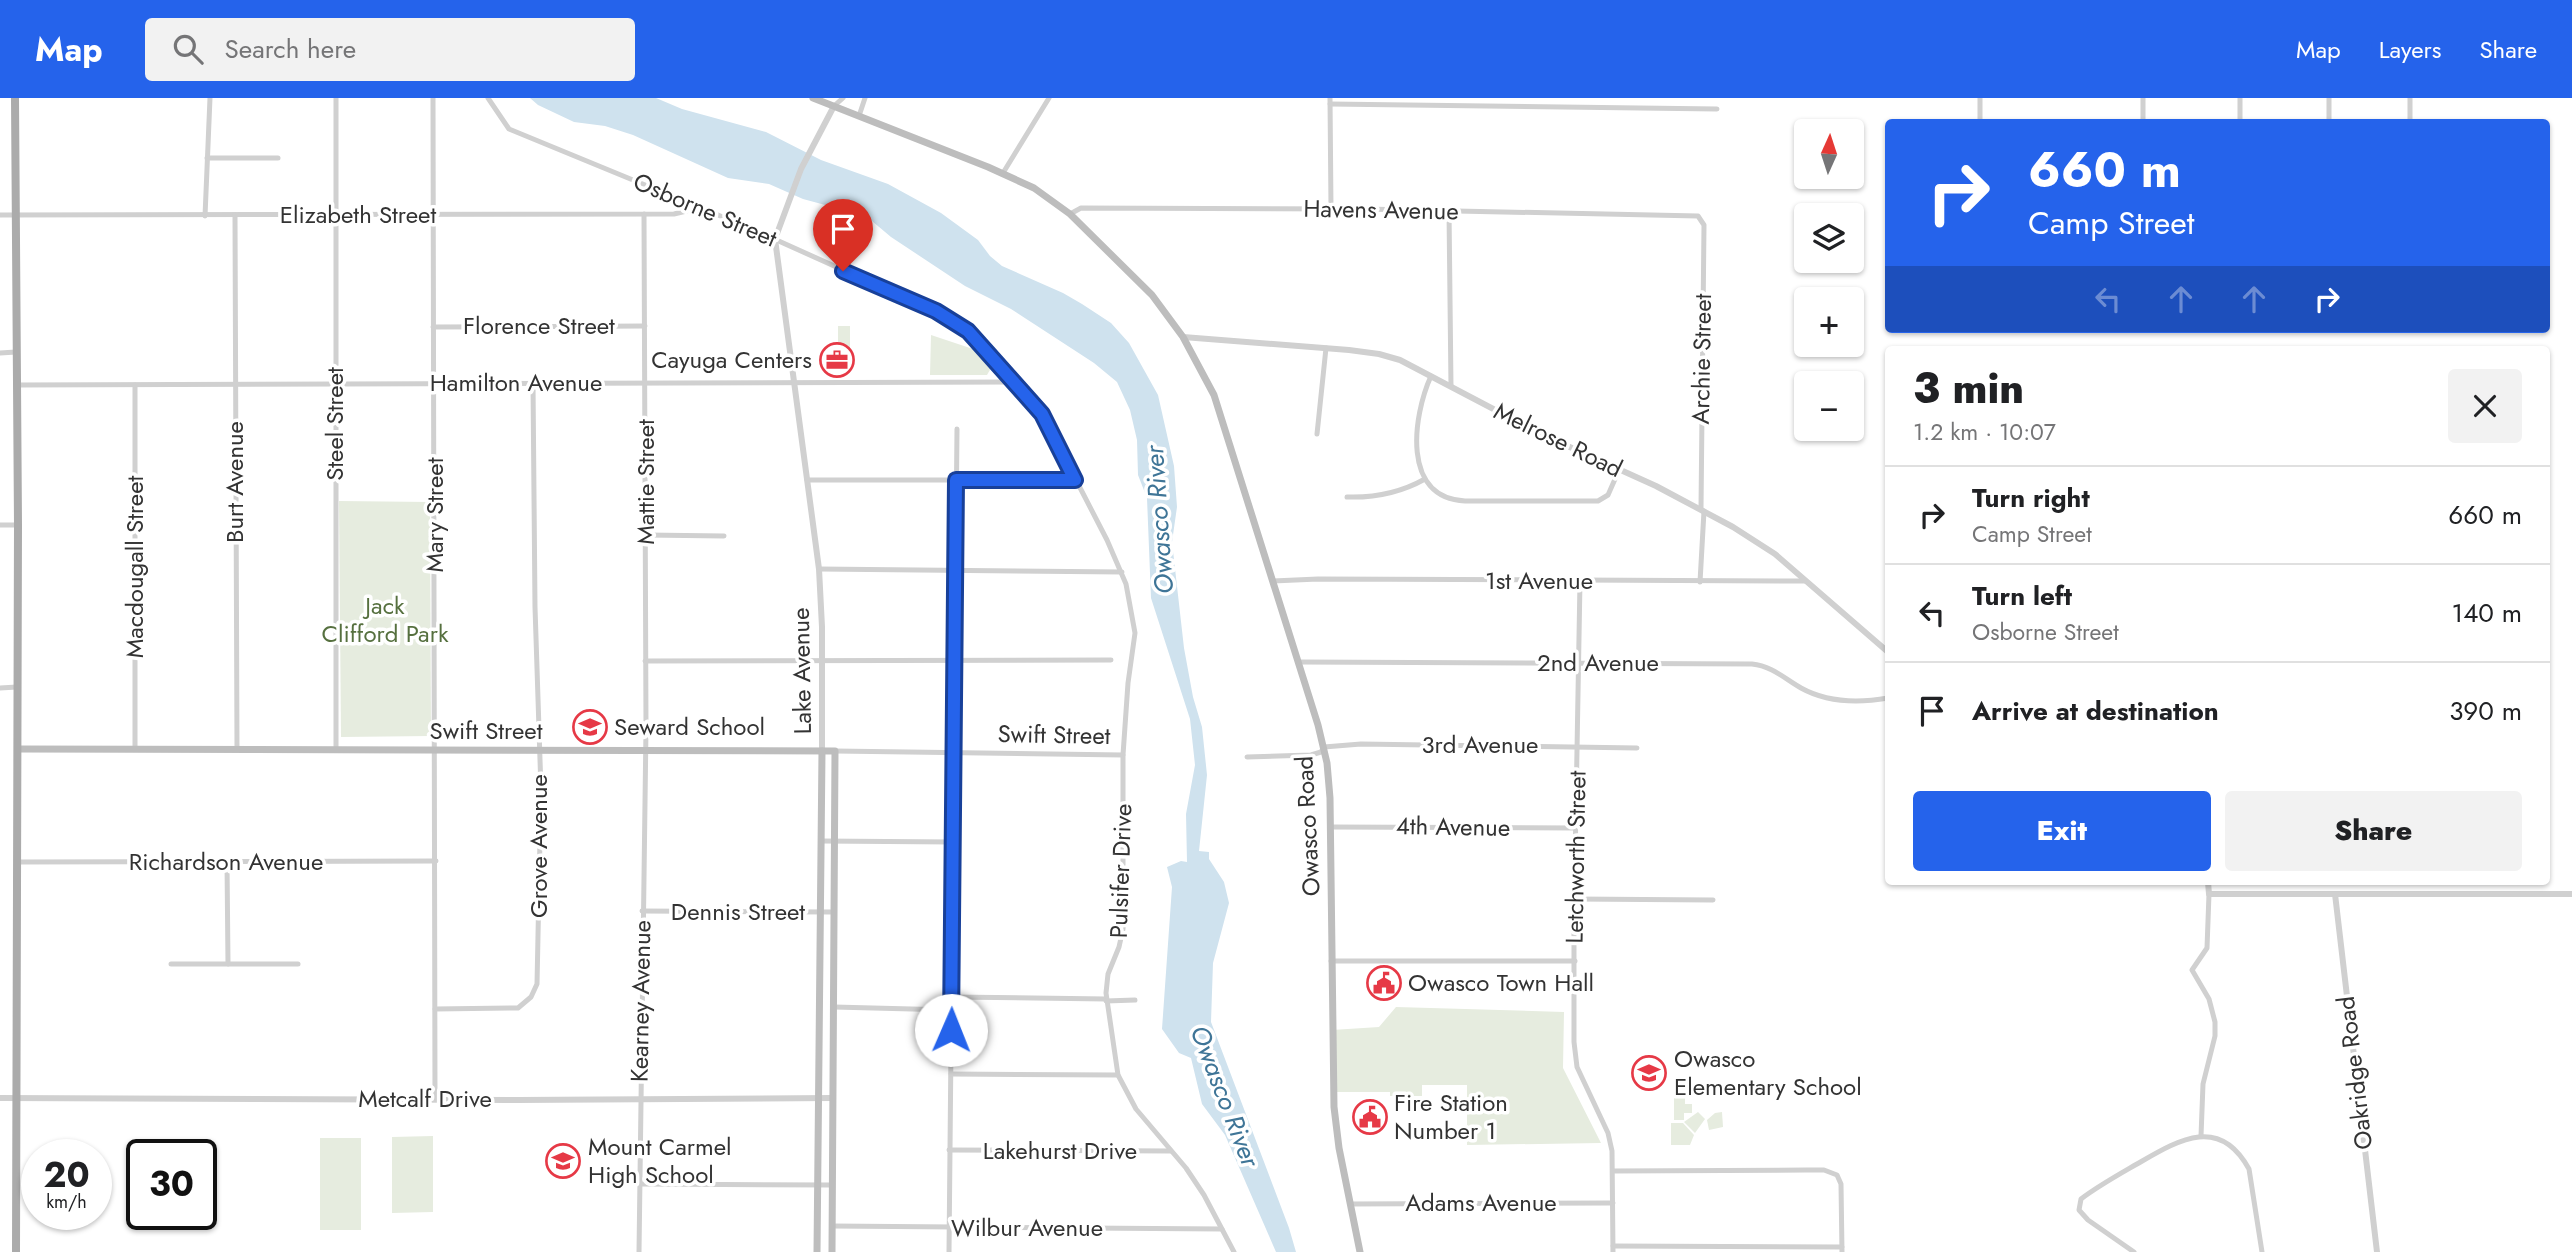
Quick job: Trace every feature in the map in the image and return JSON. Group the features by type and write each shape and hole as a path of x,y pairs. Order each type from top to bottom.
{"main road":[{"path":"15,98 18,525 16,1252"},
{"name":"Owasco Road","path":"813,98 1003,173 1034,188 1069,213 1135,277 1183,337 1214,395 1324,747 1331,827 1334,1107 1339,1148 1360,1252"},
{"name":"Swift Street","path":"18,749 835,751"},
{"name":"Lake Avenue","path":"817,1252 822,751"},
{"name":"Lake Avenue","path":"832,1252 835,751"}],"street":[{"path":"205,216 209,98"},
{"name":"Steel Street","path":"336,98 336,750"},
{"name":"Mary Street","path":"433,98 435,1099"},
{"name":"Osborne Street","path":"488,98 509,129 775,239 952,319 968,331 1042,414 1122,572 1134,619 1135,638 1130,661"},
{"path":"834,106 843,98"},
{"path":"859,116 865,98"},
{"path":"1003,173 1049,98"},
{"path":"1980,98 1980,119"},
{"path":"2143,98 2143,119"},
{"path":"2240,98 2240,119"},
{"path":"2329,98 2329,119"},
{"path":"2410,98 2410,119"},
{"path":"1331,208 1330,101 1717,109"},
{"name":"Lake Avenue","path":"822,751 818,569 775,239 785,208 815,140 834,106"},
{"path":"207,158 278,158"},
{"name":"Elizabeth Street","path":"0,215 674,214 699,208"},
{"name":"Havens Avenue","path":"1069,213 1082,208 1331,208 1694,215"},
{"path":"1449,211 1451,386"},
{"name":"Mattie Street","path":"644,214 645,750"},
{"name":"Burt Avenue","path":"235,215 237,750"},
{"name":"Archie Street","path":"1694,215 1702,219 1704,225 1700,582"},
{"name":"Florence Street","path":"433,327 645,326"},
{"name":"Melrose Road","path":"1183,337 1326,348 1390,357 1541,434 1702,510 1760,543 1885,649"},
{"path":"1317,434 1326,348"},
{"path":"0,353 16,352"},
{"path":"1431,376 1416,434 1416,447 1426,479 1440,495 1455,500 1592,501 1608,495 1619,470"},
{"name":"Hamilton Avenue","path":"16,385 1015,382"},
{"name":"Grove Avenue","path":"435,1009 517,1007 527,1002 535,991 538,974 541,816 533,383"},
{"name":"Macdougall Street","path":"135,385 135,749"},
{"path":"948,1252 957,429"},
{"path":"1347,497 1394,493 1426,479"},
{"path":"807,480 1075,480"},
{"path":"0,525 18,525"},
{"path":"646,535 724,536"},
{"path":"818,569 1122,572"},
{"name":"1st Avenue","path":"1273,581 1805,581"},
{"name":"Letchworth Street","path":"1580,581 1574,899 1575,1055 1581,1079 1608,1133 1613,1171 1613,1249"},
{"path":"645,661 1111,660"},
{"name":"Pulsifer Drive","path":"1130,661 1123,755 1123,929 1108,974 1106,1000 1118,1074 1136,1109 1204,1195 1234,1252"},
{"name":"2nd Avenue","path":"1298,662 1758,665 1779,673 1799,687 1819,696 1843,701 1885,699"},
{"path":"0,688 17,687"},
{"name":"3rd Avenue","path":"1324,747 1361,744 1637,748"},
{"path":"1247,757 1317,754 1324,747"},
{"name":"Kearney Avenue","path":"639,1252 645,750"},
{"name":"Swift Street","path":"835,751 1123,755"},
{"name":"4th Avenue","path":"1331,827 1576,828"},
{"path":"821,841 953,842"},
{"name":"Richardson Avenue","path":"17,862 436,861"},
{"path":"227,862 228,964"},
{"path":"2200,1136 2203,1084 2216,1022 2209,999 2192,970 2207,948 2208,885"},
{"path":"2209,894 2572,894"},
{"name":"Oakridge Road","path":"2335,894 2377,1252"},
{"path":"1574,899 1713,900"},
{"name":"Dennis Street","path":"642,911 834,912"},
{"path":"1331,961 1575,961"},
{"path":"170,964 298,964"},
{"path":"952,997 1135,1000"},
{"path":"834,1007 951,1010"},
{"path":"951,1074 1118,1074"},
{"name":"Metcalf Drive","path":"0,1098 833,1098"},
{"path":"2134,1252 2088,1220 2079,1210 2081,1199 2176,1142 2200,1136 2230,1146 2243,1158 2249,1169 2262,1252"},
{"name":"Lakehurst Drive","path":"949,1150 1171,1151"},
{"path":"1613,1171 1832,1172 1837,1175 1841,1184 1842,1250 1613,1249"},
{"path":"639,1184 832,1185"},
{"name":"Adams Avenue","path":"1350,1204 1613,1203"},
{"name":"Wilbur Avenue","path":"832,1226 1222,1229"}],"green space":[{"path":"838,326 850,326 850,349 838,349"},
{"path":"931,335 973,349 991,368 987,375 930,375"},
{"name":"Jack Clifford Park","path":"339,501 430,502 431,736 341,737"},
{"path":"1396,1007 1564,1012 1563,1068 1601,1143 1467,1145 1467,1085 1422,1085 1422,1096 1390,1096 1390,1092 1333,1092 1332,1030 1379,1027"},
{"path":"1674,1096 1685,1096 1685,1104 1692,1104 1692,1113 1684,1113 1684,1120 1674,1120"},
{"path":"1698,1112 1705,1119 1695,1133 1684,1122"},
{"path":"1722,1112 1723,1127 1709,1130 1707,1120 1715,1113"},
{"path":"1671,1123 1683,1123 1694,1135 1690,1145 1671,1145"},
{"path":"433,1136 433,1212 392,1213 392,1137"},
{"path":"320,1138 361,1138 361,1230 320,1230"}],"water":[{"name":"Owasco River","path":"530,98 656,98 682,109 766,132 821,160 888,184 941,213 978,240 1002,266 1082,304 1111,323 1129,343 1158,395 1174,466 1177,507 1172,542 1184,648 1193,697 1202,727 1207,775 1199,851 1209,852 1209,859 1224,882 1229,903 1213,963 1211,1022 1296,1252 1276,1252 1225,1135 1202,1104 1191,1058 1179,1053 1162,1029 1172,887 1167,867 1181,861 1187,862 1186,814 1195,765 1190,719 1151,598 1147,498 1138,475 1137,440 1130,410 1117,382 1094,363 1011,309 965,286 891,237 866,216 803,199 769,184 728,178 633,135 605,126 574,122 538,105"}],"place":[{"name":"Cayuga Centers","path":"837,360"},
{"name":"Seward School","path":"590,727"},
{"name":"Owasco Town Hall","path":"1384,983"},
{"name":"Owasco Elementary School","path":"1649,1073"},
{"name":"Fire Station Number 1","path":"1370,1117"},
{"name":"Mount Carmel High School","path":"563,1161"}],"route":[{"path":"843,271 936,311 964,327 1042,414 1075,480 956,480 951,1030"}]}
